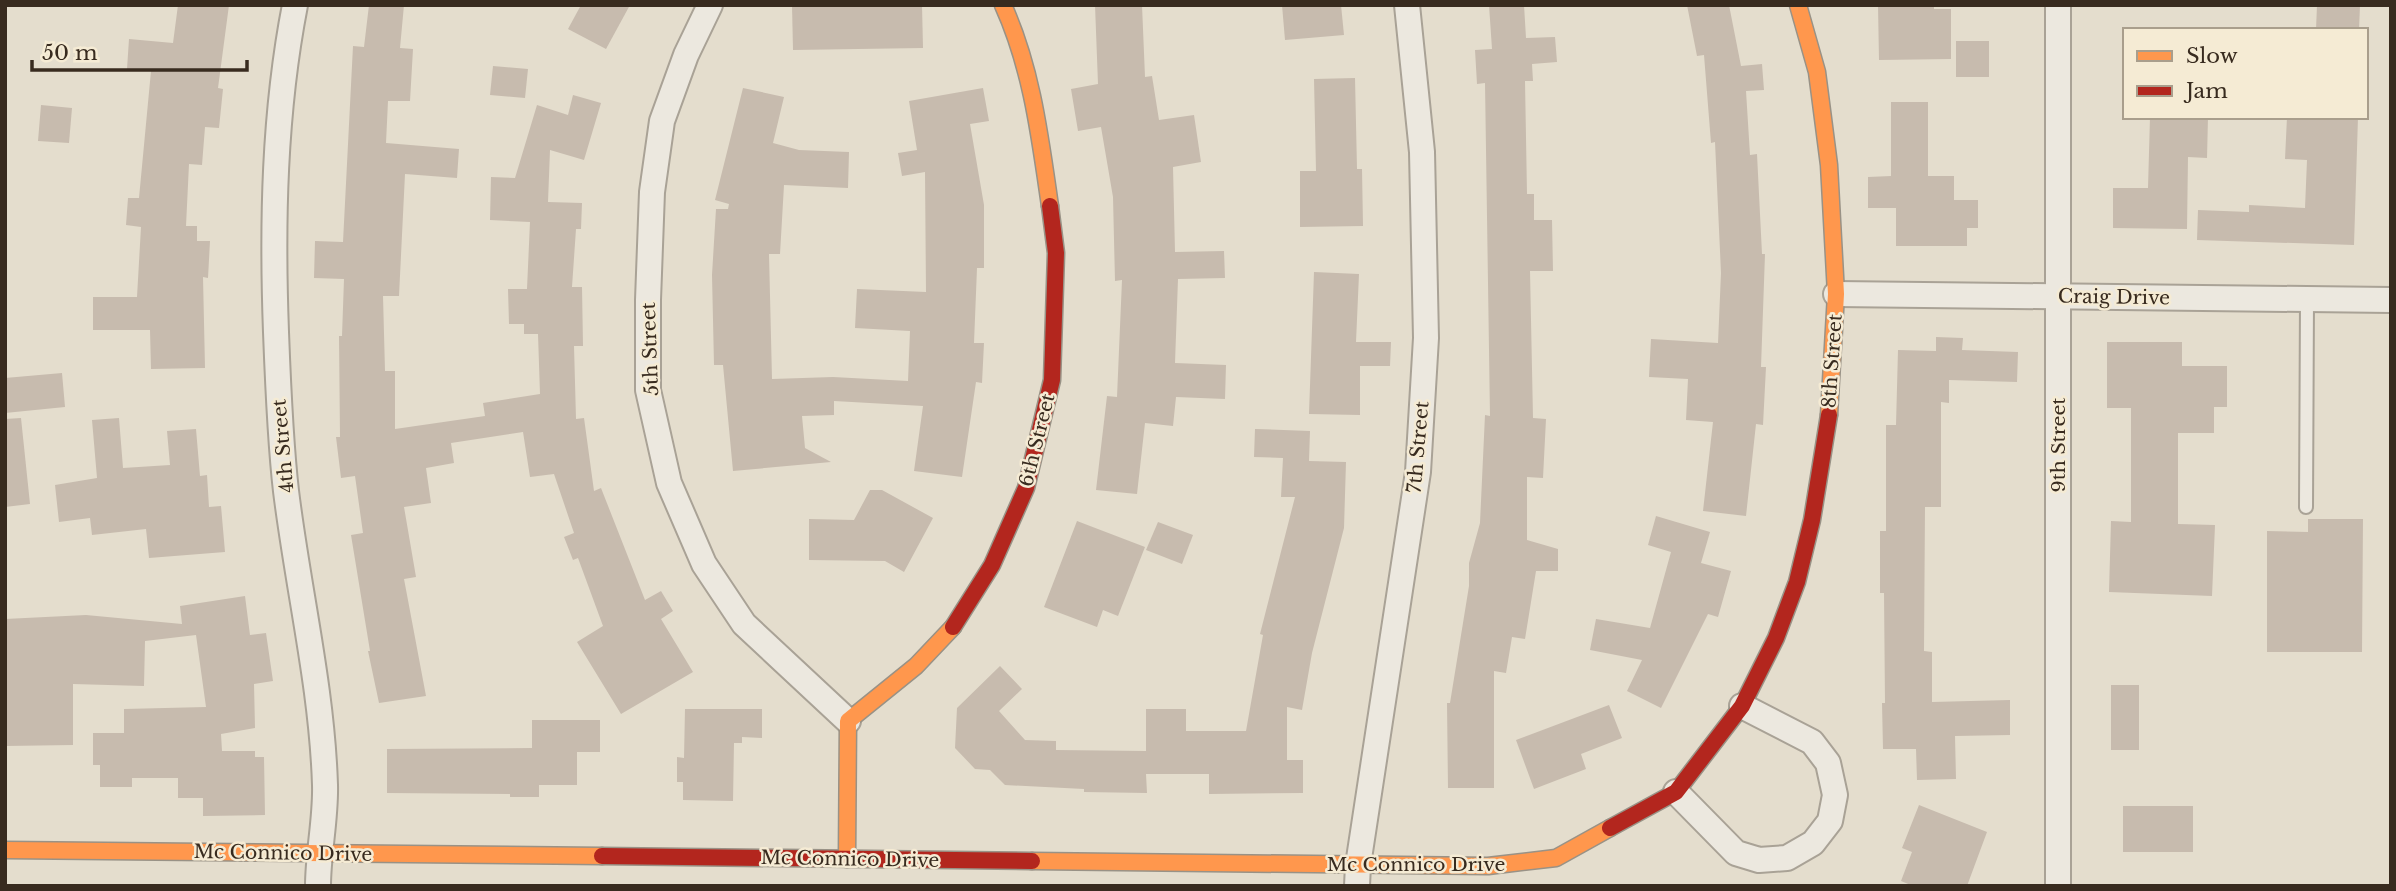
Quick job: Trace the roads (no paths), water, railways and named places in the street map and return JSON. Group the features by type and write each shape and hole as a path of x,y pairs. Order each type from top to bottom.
{"street":[{"name":"4th Street","path":"295,5 289,36 276,162 274,266 278,392 286,490 317,707 325,787 318,853 318,886"},
{"name":"5th Street","path":"710,5 686,55 662,121 652,192 648,390 669,483 704,564 744,624 848,721"},
{"name":"6th Street","path":"848,721 916,666 956,624 992,565 1026,488 1052,380 1056,253 1046,176 1037,111 1016,33 1003,5"},
{"name":"7th Street","path":"1357,875 1418,472 1426,338 1422,152 1407,5"},
{"name":"8th Street","path":"1676,792 1742,706 1776,638 1793,593 1812,520 1831,400 1836,294 1829,165 1817,72 1798,5"},
{"name":"9th Street","path":"2058,5 2058,886"},
{"name":"Craig Drive","path":"1836,294 2391,300"},
{"path":"1676,792 1736,853 1759,860 1787,858 1813,843 1830,821 1835,795 1828,763 1812,742 1742,706"},
{"path":"847,859 848,721"},
{"name":"Mc Connico Drive","path":"5,850 847,859 1357,875 1488,866 1556,858 1676,792"}],"lane":[{"path":"2306,508 2307,299"}]}
